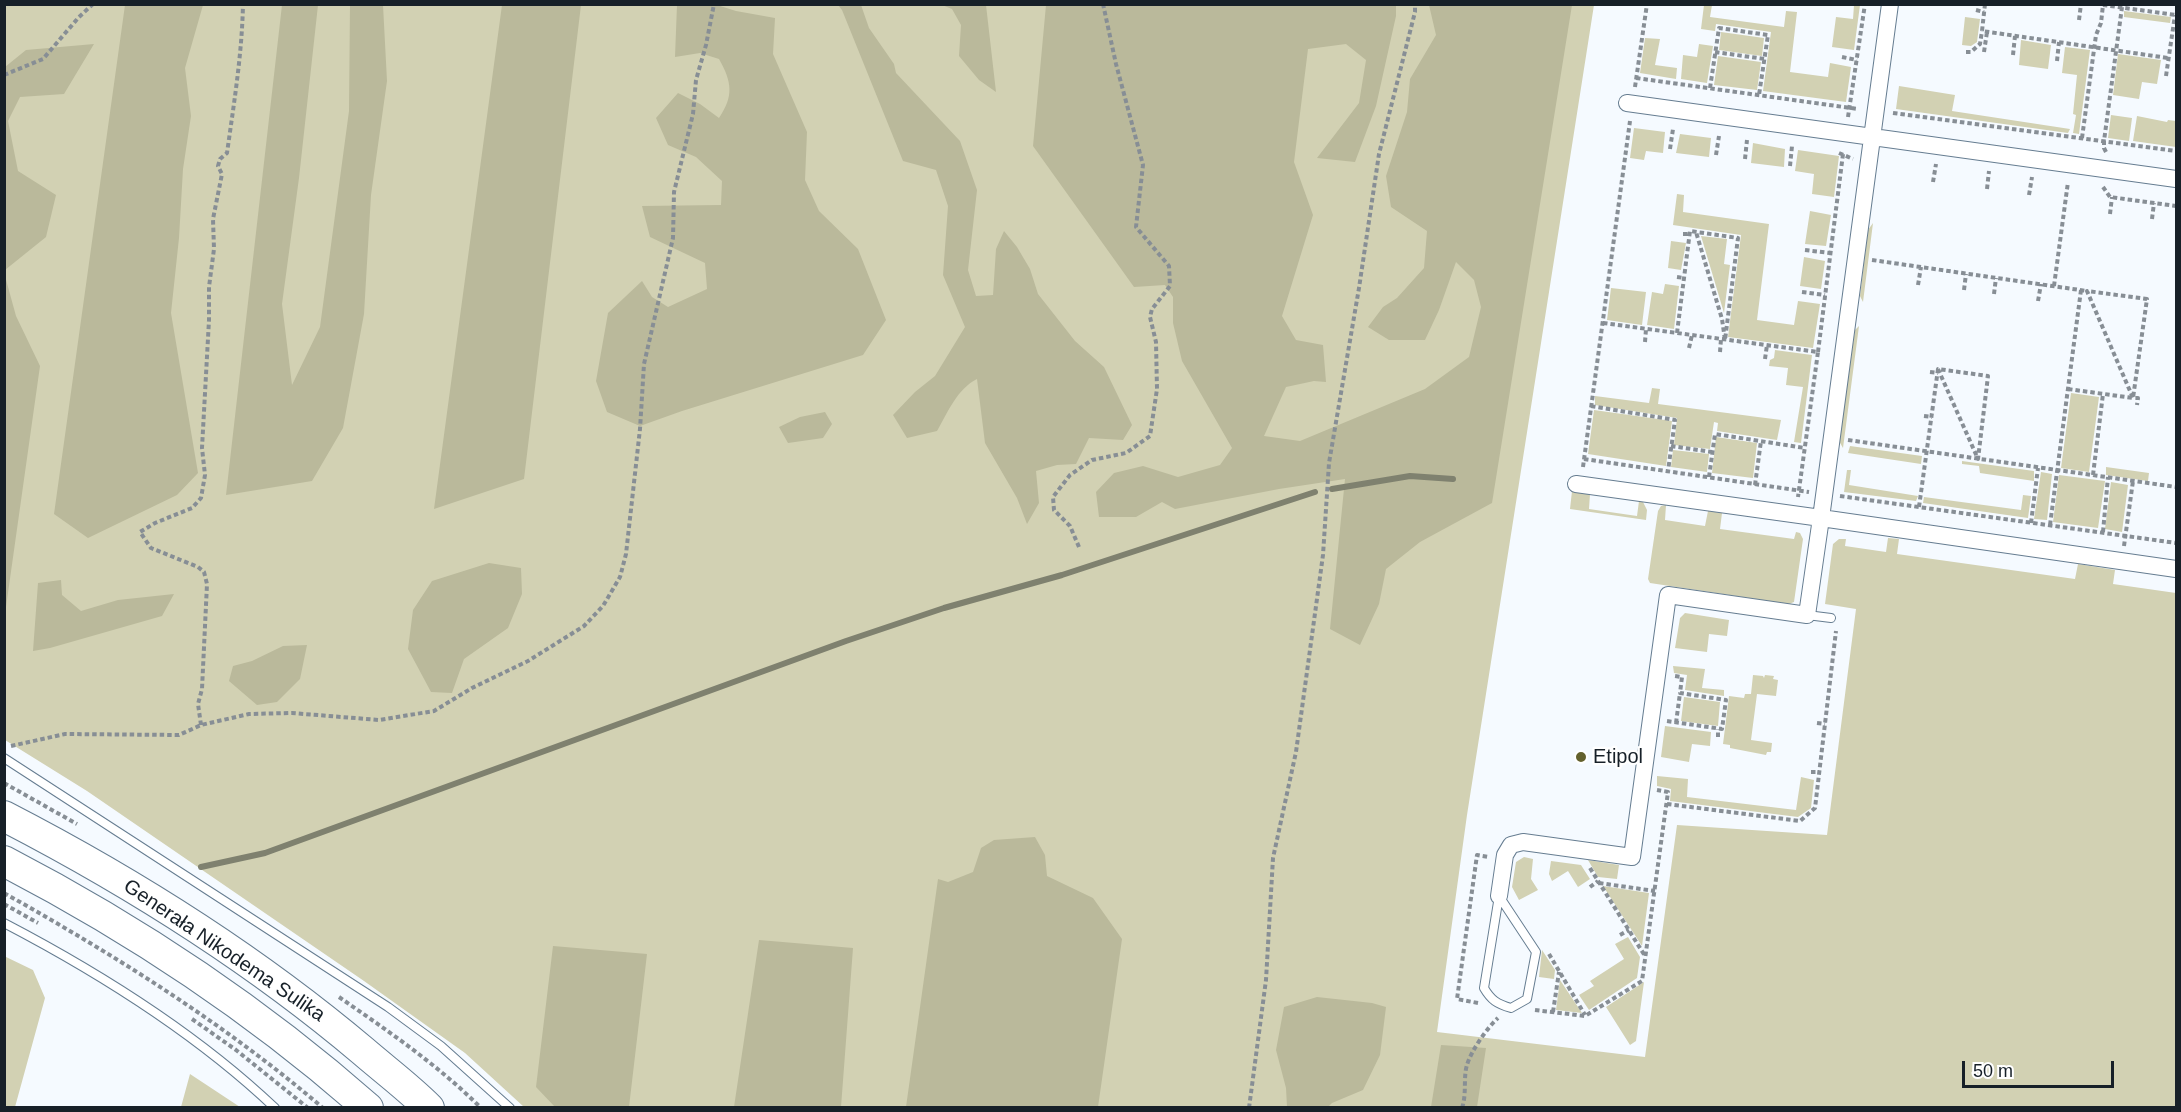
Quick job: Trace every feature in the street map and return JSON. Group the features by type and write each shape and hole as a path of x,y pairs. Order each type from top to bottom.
{"highway":[{"name":"Generała Nikodema Sulika","path":"4,816 87,860 222,944 325,1019 429,1107"},
{"name":"Generała Nikodema Sulika","path":"4,861 81,903 186,967 254,1014 368,1107"}],"street":[{"path":"1499,896 1505,860 1511,845 1523,842 1632,858 1668,595 1807,615 1890,4"},
{"path":"1630,103 2176,179"},
{"path":"1578,484 2176,569"}],"lane":[{"path":"1807,615 1831,618"},
{"path":"4,758 388,1007 441,1046 510,1107"},
{"path":"1499,896 1536,952 1527,999 1511,1008 1498,1004 1490,998 1484,988 1499,896"},
{"path":"4,923 128,995 217,1057 249,1082 275,1107"}],"path":[{"path":"4,75 43,59 93,4"},
{"path":"201,725 198,704 202,690 205,634 207,584 204,572 198,567 151,548 140,532 155,523 192,508 201,498 204,475 202,448 209,287 214,249 213,219 222,174 218,166 220,159 227,153 237,82 243,38 243,4"},
{"path":"4,749 65,734 179,735 201,725 249,714 292,713 380,720 434,711 472,688 528,661 584,626 603,606 620,577 626,554 644,364 673,238 674,192 693,114 696,80 714,4"},
{"path":"1079,547 1070,526 1054,510 1053,497 1070,475 1092,460 1126,453 1150,436 1157,389 1156,342 1150,316 1152,309 1170,286 1169,266 1136,227 1143,165 1116,64 1103,4"},
{"path":"1249,1107 1266,980 1273,858 1296,752 1323,555 1329,463 1379,154 1415,12 1415,4"},
{"path":"1578,484 1584,459 1603,323 1630,123 1630,103 1647,4"},
{"path":"1796,515 1864,4"},
{"path":"1984,52 1985,4"},
{"path":"2079,20 2080,4"},
{"path":"2082,138 2094,47 2103,5 2176,15 2166,76"},
{"path":"2104,141 2122,8"},
{"path":"1976,10 1984,12"},
{"path":"1710,88 1719,28 1768,35 1759,95"},
{"path":"1985,31 2168,58"},
{"path":"1966,52 1971,52 1980,44 1985,31"},
{"path":"2013,55 2015,36"},
{"path":"1710,38 1717,39"},
{"path":"2057,61 2059,42"},
{"path":"1715,52 1765,59"},
{"path":"1842,57 1857,60"},
{"path":"1636,78 2176,151"},
{"path":"1630,123 1641,125"},
{"path":"1662,128 1684,131"},
{"path":"1670,149 1672,129"},
{"path":"1716,155 1719,136 1728,137"},
{"path":"1738,138 1748,140 1745,159"},
{"path":"1781,144 1802,147"},
{"path":"1790,166 1792,146"},
{"path":"1833,152 1869,162"},
{"path":"1926,163 1947,166"},
{"path":"1933,182 1936,164"},
{"path":"1978,170 2000,173"},
{"path":"1987,189 1989,171"},
{"path":"2021,176 2041,179"},
{"path":"2029,195 2032,177"},
{"path":"2054,286 2070,182 2059,181"},
{"path":"2097,186 2104,187 2105,192 2112,197 2176,206"},
{"path":"2110,214 2112,197"},
{"path":"2152,219 2154,203"},
{"path":"1683,234 1690,234 1690,231 1738,238 1720,352"},
{"path":"1696,232 1722,319 1723,340"},
{"path":"1677,333 1690,234"},
{"path":"1805,250 1830,253"},
{"path":"1874,250 1872,260 2147,299 2133,398"},
{"path":"1918,285 1921,267"},
{"path":"1964,290 1966,274"},
{"path":"1677,277 1684,278"},
{"path":"1994,294 1996,278"},
{"path":"2038,301 2041,284"},
{"path":"2050,525 2081,290"},
{"path":"2087,291 2133,398"},
{"path":"1802,292 1825,295"},
{"path":"1603,323 1818,352"},
{"path":"1645,342 1646,329"},
{"path":"1689,348 1692,335"},
{"path":"1765,359 1767,345"},
{"path":"1919,507 1938,371"},
{"path":"1938,371 1978,459"},
{"path":"1930,372 1988,376 1978,459"},
{"path":"2060,389 2138,398 2137,405"},
{"path":"2093,475 2103,394"},
{"path":"1591,406 1675,420 1668,471"},
{"path":"1924,416 1932,417"},
{"path":"1709,477 1714,434 1805,448"},
{"path":"2054,434 2062,435"},
{"path":"1847,440 2176,487"},
{"path":"1755,484 1761,441"},
{"path":"1671,446 1712,452"},
{"path":"1584,459 2176,543"},
{"path":"2031,522 2038,468"},
{"path":"2103,532 2108,477"},
{"path":"2122,561 2133,481"},
{"path":"1667,804 1800,820 1815,808 1836,631 1827,630"},
{"path":"1668,675 1682,677 1676,723 1722,729 1726,700 1680,693"},
{"path":"1817,723 1825,724"},
{"path":"1718,729 1718,737"},
{"path":"1811,772 1819,772"},
{"path":"1528,1009 1585,1016 1642,981 1668,792 1653,790"},
{"path":"1485,1008 1481,1003 1457,999 1477,855 1505,860"},
{"path":"1587,863 1645,956"},
{"path":"1590,887 1598,882 1654,891"},
{"path":"4,893 75,933 162,987 245,1045 323,1107"},
{"path":"1620,935 1629,930"},
{"path":"1544,946 1585,1016"},
{"path":"1553,1012 1559,972"},
{"path":"1462,1107 1466,1096 1466,1066 1489,1026 1501,1015 1492,1012"}],"green space":[{"path":"4,5 1594,5 1467,815 1437,1032 1645,1057 1677,825 1827,835 1856,609 1825,604 1833,544 1839,539 1846,539 1845,546 1886,552 1888,538 1899,539 1897,554 2075,579 2078,564 2115,570 2113,584 2176,593 2176,1107 524,1107 465,1053 364,981 87,791 5,740"},
{"path":"125,5 203,5 185,68 191,116 183,169 171,313 198,473 177,495 88,538 54,514"},
{"path":"282,5 318,5 299,178 282,304 292,385 320,327 349,111 350,5 383,5 387,81 371,195 364,314 343,428 312,481 226,495"},
{"path":"502,5 581,5 524,479 434,509"},
{"path":"677,5 717,5 775,18 773,54 807,132 805,180 819,211 858,249 886,320 863,355 640,426 607,412 596,381 608,313 642,281 652,297 668,307 707,289 705,263 650,237 642,206 721,205 722,181 696,157 668,145 656,118 678,93 700,104 719,118 729,96 729,82 719,59 700,53 675,57"},
{"path":"838,5 861,5 869,28 894,64 896,73 960,141 977,190 968,270 976,296 993,295 996,249 1004,231 1030,269 1038,294 1075,341 1104,367 1132,425 1123,440 1089,438 1076,464 1057,465 1036,471 1039,503 1027,524 1017,498 985,443 977,379 958,395 937,431 907,438 893,415 915,392 935,376 965,327 943,275 948,206 936,170 903,161"},
{"path":"942,5 986,5 996,92 979,80 959,56 961,25 952,9"},
{"path":"1046,5 1396,5 1396,16 1376,106 1355,162 1317,158 1359,103 1366,60 1346,44 1308,49 1294,162 1313,215 1282,316 1296,340 1323,345 1326,382 1314,381 1286,387 1264,436 1300,441 1425,389 1469,357 1481,307 1474,280 1456,262 1439,310 1425,340 1389,340 1368,327 1383,307 1397,298 1424,268 1427,231 1391,207 1386,176 1407,112 1410,79 1436,35 1429,5 1572,5 1492,503 1420,542 1386,569 1379,604 1360,645 1330,629 1345,479 1175,509 1162,502 1136,517 1099,517 1096,492 1114,473 1143,466 1178,477 1220,465 1232,448 1182,361 1173,323 1173,297 1165,285 1134,287 1033,146"},
{"path":"1704,5 1712,5 1710,17 1784,27 1786,11 1797,12 1790,72 1828,77 1830,63 1851,67 1846,102 1763,91 1771,32 1716,24 1715,31 1701,29"},
{"path":"1854,5 1860,5 1854,50 1832,47 1836,17 1853,19"},
{"path":"2124,11 2171,17 2170,23 2124,17"},
{"path":"1965,17 1980,19 1977,42 1971,46 1962,45"},
{"path":"1721,32 1764,38 1762,56 1719,50"},
{"path":"1645,38 1660,39 1655,65 1677,68 1676,79 1640,73"},
{"path":"2021,40 2051,45 2048,69 2019,65"},
{"path":"94,44 64,94 20,97 8,121 18,171 56,195 46,237 5,270 5,67 26,50"},
{"path":"1699,44 1713,46 1707,83 1681,79 1683,55 1697,57"},
{"path":"2065,47 2090,50 2079,134 2073,133 2077,75 2062,73"},
{"path":"2118,54 2161,60 2157,84 2142,82 2139,99 2113,95"},
{"path":"1718,56 1761,62 1757,90 1714,85"},
{"path":"1899,86 1955,95 1952,111 2070,129 2068,133 1896,109"},
{"path":"2111,115 2132,118 2129,141 2108,138"},
{"path":"2137,116 2167,122 2168,120 2176,121 2176,147 2133,141"},
{"path":"1634,128 1665,132 1663,153 1646,151 1644,160 1630,158"},
{"path":"1680,134 1711,138 1709,157 1676,153"},
{"path":"1753,143 1785,149 1784,167 1751,163"},
{"path":"1798,150 1839,156 1834,197 1812,194 1814,174 1795,171"},
{"path":"1677,194 1684,195 1683,212 1769,224 1757,320 1794,325 1798,301 1820,304 1813,348 1728,337 1741,235 1673,225"},
{"path":"1810,211 1831,215 1826,246 1805,244"},
{"path":"1873,223 1863,302 1860,296 1868,230"},
{"path":"1701,236 1727,239 1724,264 1730,265 1724,313"},
{"path":"1671,241 1686,243 1681,270 1668,268"},
{"path":"1804,257 1825,261 1821,289 1800,286"},
{"path":"5,276 16,316 40,366 5,614"},
{"path":"1665,284 1679,286 1674,329 1647,325 1652,292 1663,294"},
{"path":"1611,288 1646,292 1642,325 1607,320"},
{"path":"1859,326 1843,448 1839,441 1855,330"},
{"path":"1775,350 1812,355 1801,443 1794,442 1803,387 1786,385 1788,368 1769,366 1770,360 1774,358"},
{"path":"1652,388 1660,389 1658,404 1781,420 1777,440 1717,431 1718,423 1714,422 1710,449 1674,445 1677,418 1595,405 1595,396 1649,403"},
{"path":"2071,393 2099,397 2089,472 2061,468"},
{"path":"1594,410 1672,421 1666,466 1588,454"},
{"path":"825,412 832,424 823,438 788,443 779,427 800,417"},
{"path":"1716,437 1757,443 1753,478 1712,473"},
{"path":"1850,446 1922,456 1921,464 1848,453"},
{"path":"1673,450 1709,454 1707,472 1671,467"},
{"path":"1962,461 2034,471 2034,481 1980,473 1979,466 1962,464"},
{"path":"2106,467 2149,473 2148,481 2106,475"},
{"path":"1847,470 1851,470 1849,485 1918,496 1916,501 1844,492"},
{"path":"2041,472 2052,474 2047,520 2034,519"},
{"path":"2059,475 2105,481 2098,528 2053,522"},
{"path":"2111,482 2128,485 2122,532 2105,529"},
{"path":"1572,491 1590,494 1589,509 1637,516 1639,501 1643,502 1647,510 1646,520 1570,509"},
{"path":"2023,495 2031,496 2028,518 1923,503 1924,497 2021,510"},
{"path":"1666,505 1665,520 1705,526 1708,511 1722,513 1720,529 1794,539 1796,532 1800,533 1803,539 1794,602 1789,604 1650,583 1648,579 1658,511 1661,506"},
{"path":"489,563 521,568 522,594 508,628 464,659 452,693 431,692 408,649 413,610 432,581"},
{"path":"61,580 62,595 81,611 118,600 174,594 162,616 33,651 38,583"},
{"path":"1685,613 1729,620 1727,636 1709,634 1707,652 1675,648 1680,618"},
{"path":"307,645 300,679 277,702 257,705 229,681 233,666 252,661 283,646"},
{"path":"1673,666 1705,669 1702,688 1724,690 1724,696 1685,690 1687,675 1674,673"},
{"path":"1753,675 1764,678 1765,675 1774,676 1773,679 1778,680 1776,696 1757,694 1751,740 1772,743 1771,752 1767,752 1766,755 1730,748 1730,745 1723,744 1729,696 1744,698 1745,694 1751,694"},
{"path":"1684,697 1720,702 1718,726 1681,721"},
{"path":"1665,726 1711,732 1710,746 1692,744 1689,762 1661,757"},
{"path":"1657,776 1688,779 1687,797 1796,810 1801,777 1814,780 1811,808 1798,817 1670,801 1671,789 1657,786"},
{"path":"1035,837 1045,855 1047,876 1093,898 1122,939 1098,1107 906,1107 938,879 948,882 973,872 981,848 994,840"},
{"path":"1524,857 1533,859 1531,879 1538,890 1519,900 1512,887 1516,862"},
{"path":"1588,860 1619,865 1617,879 1598,877"},
{"path":"1551,861 1581,865 1590,879 1578,887 1568,871 1552,881 1549,874"},
{"path":"1603,886 1649,893 1642,946"},
{"path":"1628,937 1640,957 1637,978 1589,1010 1579,995 1594,986 1590,981 1624,959 1615,944"},
{"path":"759,940 853,948 841,1107 734,1107"},
{"path":"553,946 647,954 629,1107 555,1107 536,1087"},
{"path":"1542,950 1555,970 1554,979 1539,977"},
{"path":"4,956 33,970 45,998 15,1107 5,1107"},
{"path":"1560,980 1582,1013 1556,1010"},
{"path":"1644,982 1636,1041 1630,1045 1606,1007"},
{"path":"1317,997 1372,1003 1386,1007 1380,1055 1363,1090 1332,1103 1328,1107 1287,1107 1286,1088 1276,1050 1284,1007"},
{"path":"1441,1045 1486,1048 1477,1107 1431,1107"},
{"path":"190,1074 240,1107 181,1107"}],"waterway":[{"path":"1332,489 1410,476 1453,479"},
{"path":"201,867 265,853 846,641 944,608 1062,575 1315,492"}],"place":[{"name":"Etipol","path":"1581,757"}]}
